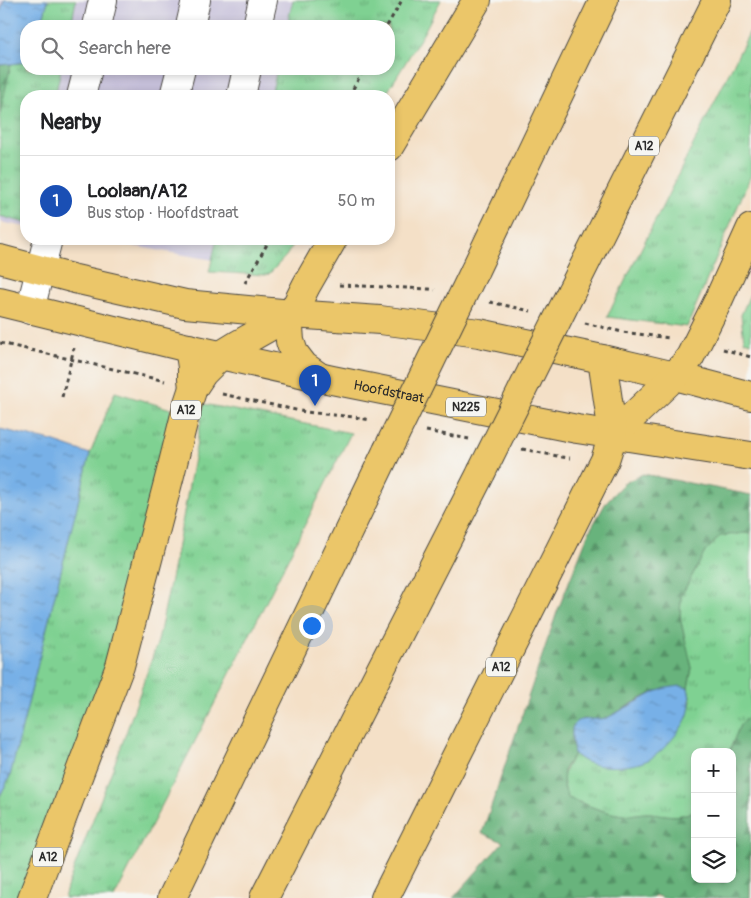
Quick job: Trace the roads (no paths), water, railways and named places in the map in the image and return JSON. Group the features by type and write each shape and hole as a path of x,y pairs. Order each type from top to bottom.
{"main road":[{"path":"395,137 477,0"},
{"path":"172,898 604,0"},
{"name":"A12","path":"264,898 481,472 717,0"},
{"path":"613,435 675,376 690,357 751,228"},
{"path":"321,378 304,366 294,353 290,341 289,326 292,314 306,286 330,245"},
{"path":"0,259 185,304 380,320 470,332 525,342 602,358 751,396"},
{"name":"Hoofdstraat","path":"0,302 321,378 577,429 751,456"},
{"path":"221,355 292,314"},
{"name":"A12","path":"189,348 193,388"},
{"name":"A12","path":"32,898 120,666 193,388 203,373 221,355"},
{"path":"602,358 613,435"},
{"name":"A12","path":"385,898 603,466 613,435"}],"lane":[{"path":"98,20 103,0"},
{"path":"191,20 196,0"},
{"path":"257,20 262,0"},
{"path":"83,90 86,75"},
{"path":"176,90 179,75"},
{"path":"242,90 245,75"},
{"path":"30,310 46,245"}],"water":[{"path":"4,0 48,0 43,20 20,20 20,63 0,65 0,14"},
{"path":"0,429 52,441 90,454 10,776 0,796"},
{"path":"680,686 688,688 690,702 686,720 674,737 652,758 633,765 607,766 591,764 574,754 572,728 577,721 607,718 655,692"}],"place":[{"name":"Loolaan/A12","path":"315,406"}]}
